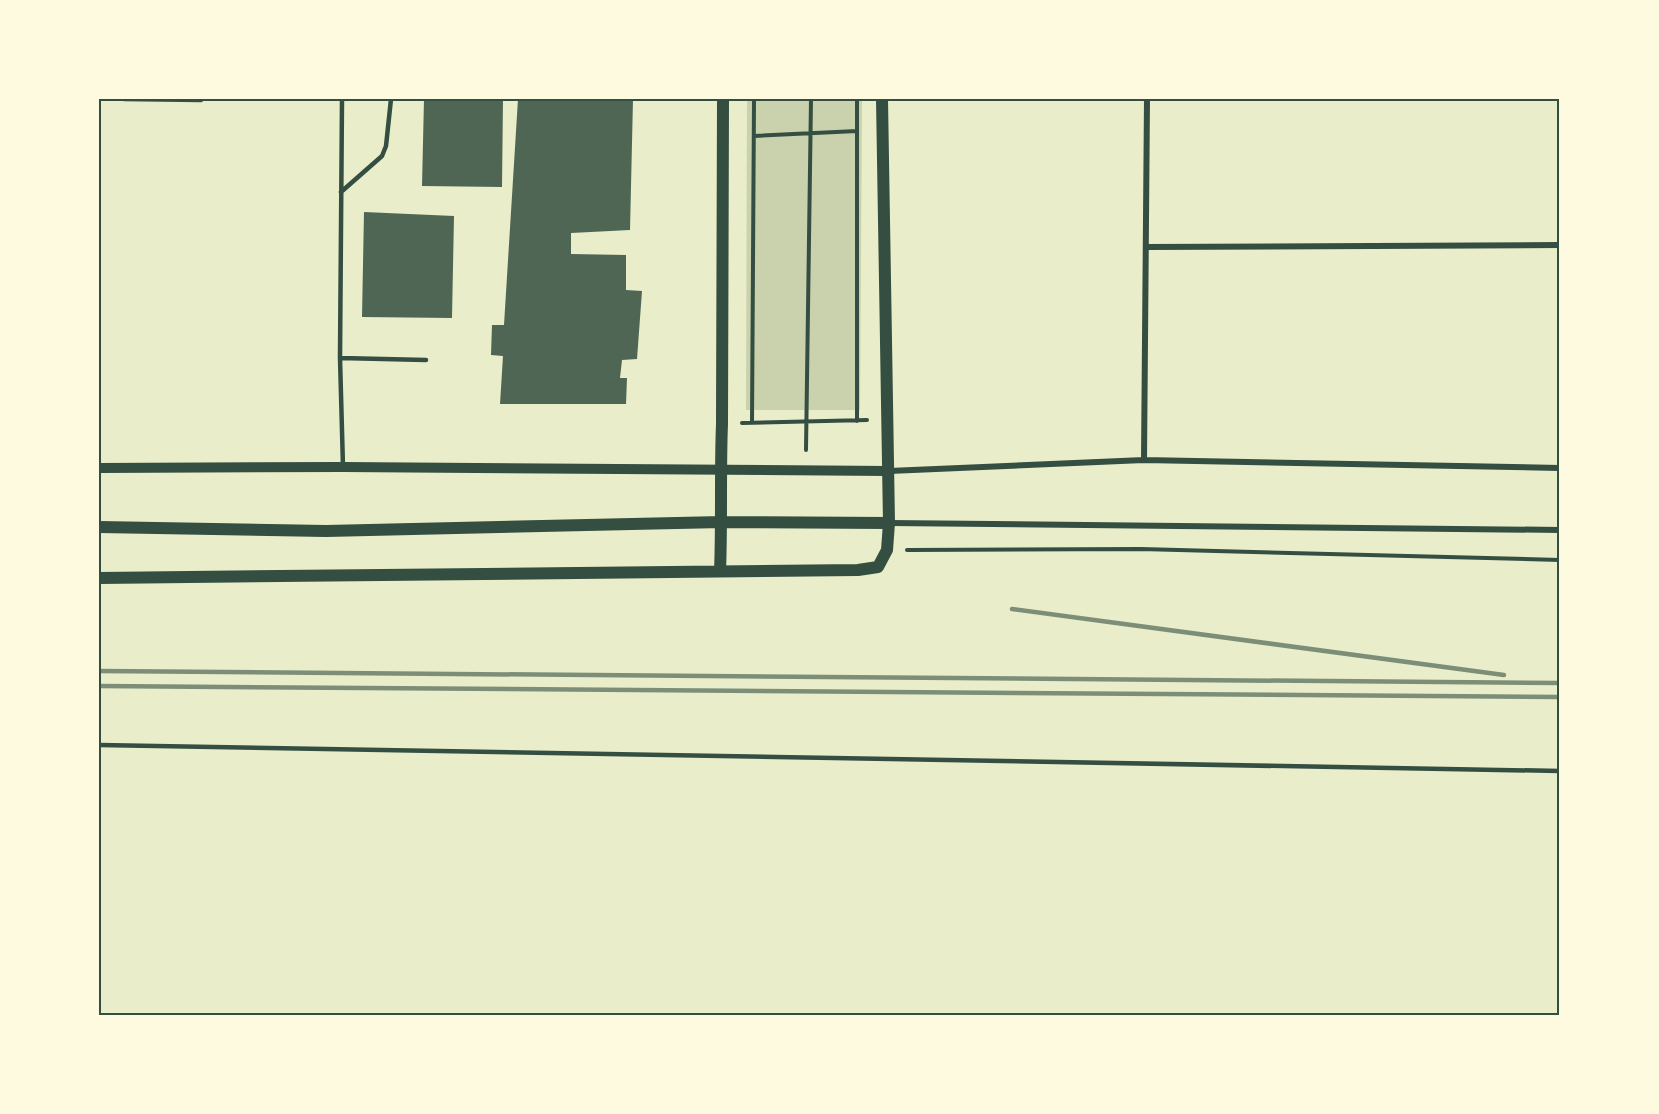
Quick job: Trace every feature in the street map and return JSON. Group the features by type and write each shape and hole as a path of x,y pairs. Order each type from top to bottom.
{"main road":[{"path":"720,571 723,99"},
{"path":"99,578 858,570 878,567 887,550 889,523 882,99"},
{"path":"99,527 326,531 722,522 889,523"}],"street":[{"path":"1144,460 1147,99"},
{"path":"1146,247 1560,245"},
{"path":"99,468 343,467 889,471 1144,460 1560,468"},
{"path":"889,523 1560,530"}],"lane":[{"path":"124,99 201,100"},
{"path":"342,99 340,358 343,467"},
{"path":"341,192 382,156 386,146 391,99"},
{"path":"340,358 426,360"},
{"path":"99,745 1560,771"}],"path":[{"path":"752,423 754,99"},
{"path":"805,470 808,422 811,99"},
{"path":"857,99 857,421"},
{"path":"754,136 857,132"},
{"path":"722,424 888,420"}],"green space":[{"path":"747,99 862,99 860,410 746,410"}],"building":[{"path":"424,99 503,99 502,187 422,186"},
{"path":"518,99 633,99 630,230 571,233 571,254 626,255 626,290 642,291 637,359 622,360 620,378 627,378 626,404 500,404 503,356 491,355 492,325 504,325"},
{"path":"364,212 454,216 452,318 362,317"}],"railway":[{"path":"1012,609 1504,675"},
{"path":"99,671 1560,683"},
{"path":"99,686 1560,697"}]}
